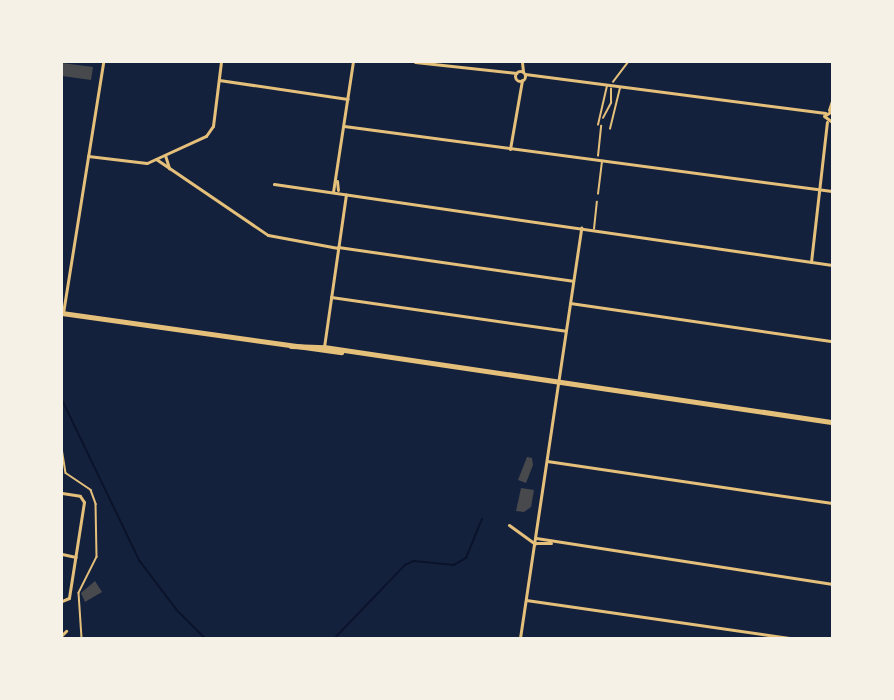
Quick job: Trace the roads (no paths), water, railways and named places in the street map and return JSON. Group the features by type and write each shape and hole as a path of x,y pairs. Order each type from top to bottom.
{"main road":[{"path":"62,313 832,422"}],"street":[{"path":"62,313 103,62"},
{"path":"88,156 141,163 165,155 210,132 221,62"},
{"path":"333,192 353,62"},
{"path":"415,62 815,114 829,121"},
{"path":"510,149 522,62"},
{"path":"219,80 348,99"},
{"path":"811,262 832,101"},
{"path":"815,114 829,111"},
{"path":"344,126 832,191"},
{"path":"165,155 170,170"},
{"path":"156,159 268,235 338,248 573,281"},
{"path":"323,349 344,206 344,196 336,180"},
{"path":"274,184 333,192 344,196 832,265"},
{"path":"333,192 339,190"},
{"path":"520,639 581,228"},
{"path":"331,297 566,331"},
{"path":"570,303 832,341"},
{"path":"547,461 832,503"},
{"path":"62,493 80,496 84,502 68,600 62,601"},
{"path":"509,525 535,542 832,584"},
{"path":"62,554 76,557"},
{"path":"526,600 789,639"},
{"path":"62,635 66,631"}],"lane":[{"path":"598,124 609,87"},
{"path":"610,129 620,88"},
{"path":"598,194 600,160"},
{"path":"594,230 597,202"}],"waterway":[{"path":"62,399 140,561 177,610 205,638"},
{"path":"335,638 405,565 414,561 454,565 466,558 482,519"}]}
